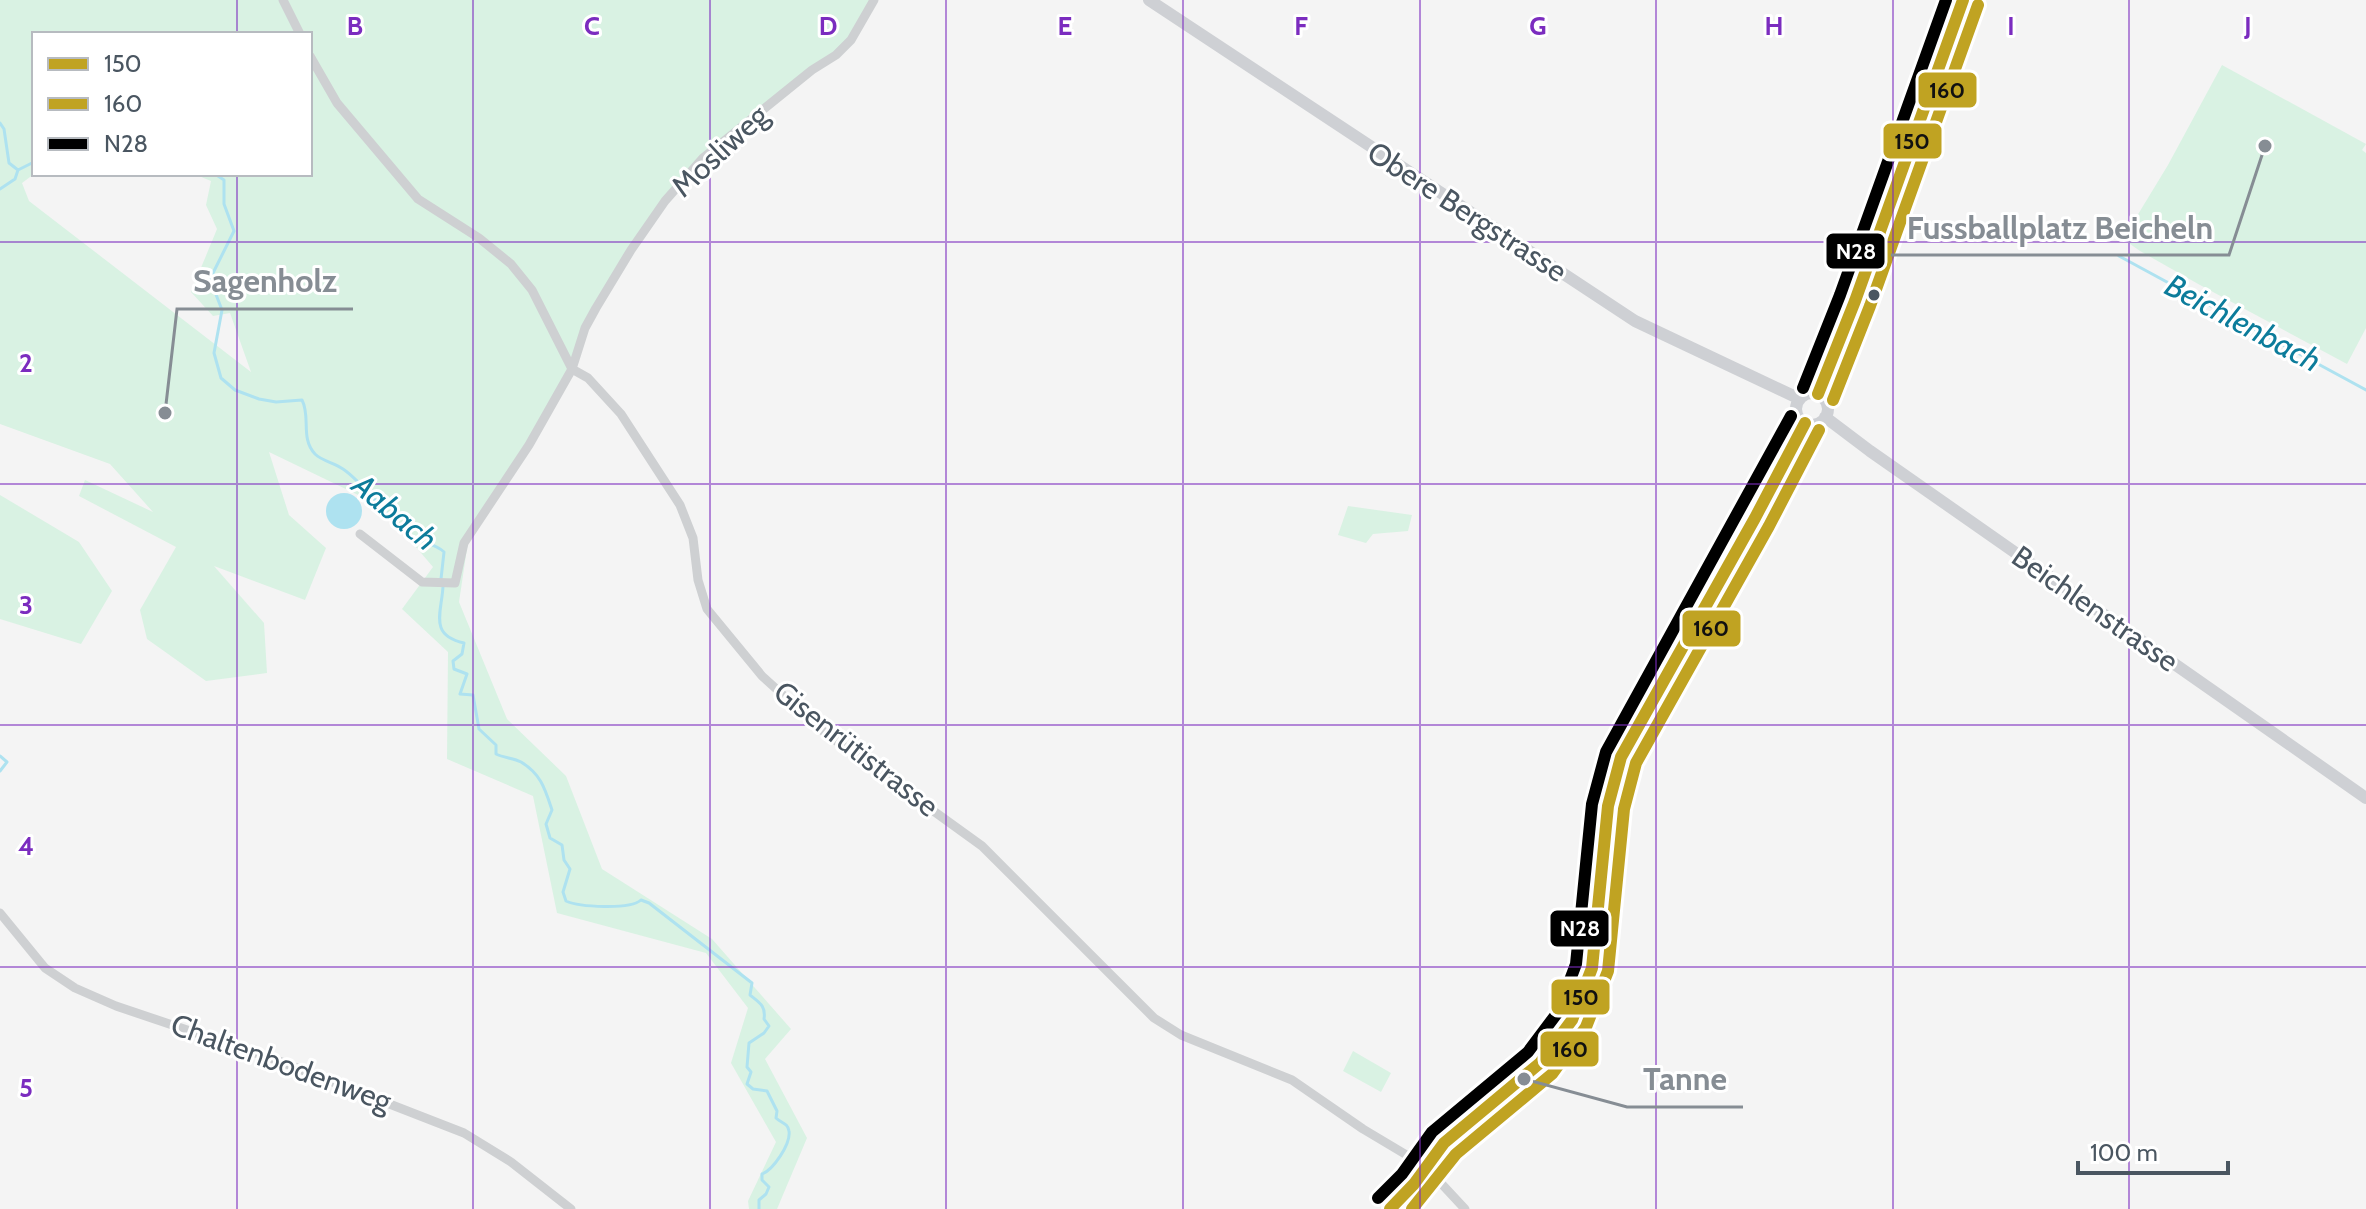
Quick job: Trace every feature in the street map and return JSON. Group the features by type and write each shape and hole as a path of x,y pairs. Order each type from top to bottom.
{"street":[{"path":"283,0 299,32"},
{"name":"Mosliweg","path":"360,534 422,582 455,583 464,543 529,445 572,369 585,328 596,308 665,201 703,158 812,70 836,55 851,40 874,0"},
{"name":"Obere Bergstrasse","path":"1149,0 1635,321 1800,399"},
{"path":"1818,394 1855,301 1963,0"},
{"name":"Gisenrütistrasse","path":"312,59 337,103 418,199 479,238 511,264 532,290 572,369 588,378 621,414 673,492 693,538 698,580 707,609 762,676 824,732 982,846 1154,1018 1181,1035 1292,1080 1363,1129 1425,1166 1465,1209"},
{"path":"1808,394 1818,394 1827,404 1825,417 1816,424 1805,423 1796,412 1800,399 1808,394"},
{"name":"Beichlenstrasse","path":"1825,417 2366,798"},
{"path":"1390,1209 1458,1130 1534,1070 1564,1034 1588,982 1598,923 1608,806 1621,757 1805,423"},
{"name":"Chaltenbodenweg","path":"0,913 45,968 75,988 116,1006 279,1061 464,1133 511,1162 571,1209"}],"green space":[{"path":"0,0 877,0 851,40 703,158 665,201 596,308 572,369 469,535 459,602 507,719 566,776 602,869 712,939 791,1029 765,1059 807,1138 777,1209 749,1209 748,1201 776,1142 731,1063 748,1008 706,953 557,913 533,796 447,759 448,652 402,609 433,567 381,506 269,452 289,515 326,548 305,600 214,566 264,623 267,673 206,681 147,639 140,610 176,547 79,496 85,480 153,512 110,464 0,424","holes":["32,32 312,32 312,176 199,176 211,181 206,205 217,229 191,292 213,316 230,313 251,372 29,201 22,183 32,176"]},
{"path":"2222,65 2366,144 2362,150 2366,153 2366,328 2347,364 2200,285 2123,239 2168,165"},
{"path":"0,495 79,542 112,591 81,644 0,619"},
{"path":"1348,506 1412,515 1408,531 1373,534 1366,543 1338,535"},
{"path":"1353,1051 1391,1073 1381,1092 1343,1071"}],"water":[{"path":"344,493 357,498 362,511 357,524 344,529 331,524 326,511 331,498"}],"waterway":[{"name":"Aabach","path":"0,123 4,129 9,163 18,170"},
{"name":"Aabach","path":"18,170 32,163"},
{"path":"0,189 15,179 18,170"},
{"name":"Aabach","path":"218,176 224,180 224,204 234,231 210,279 222,310 214,353 221,378 235,390 259,399 276,402 302,400 308,441 315,454 352,476 407,533 444,552 441,579"},
{"name":"Beichlenbach","path":"2119,256 2366,390"},
{"name":"Aabach","path":"443,586 441,628 445,634 464,643 462,654 453,661 454,669 467,674 460,694 473,695 479,729 496,745 496,754 521,762 541,783 552,810 546,824 550,838 562,845 564,860 570,869 563,892 566,901 604,906 626,905 641,900 649,903 752,983 750,995 762,1005 764,1019 769,1026 749,1043 747,1067 751,1072 747,1084 753,1089 767,1091 777,1111 776,1118 789,1131 780,1156 762,1174 762,1180 769,1187 759,1200 759,1209"},
{"path":"0,756 7,762 0,771"}],"transit line":[{"name":"N28","path":"1803,388 1840,295 1946,0"},
{"name":"150","path":"1818,394 1855,301 1963,0"},
{"name":"160","path":"1833,400 1978,5"},
{"name":"N28","path":"1378,1198 1402,1174 1432,1132 1528,1052 1558,1012 1576,964 1592,804 1606,752 1791,416"},
{"name":"150","path":"1390,1209 1414,1184 1444,1143 1540,1063 1572,1020 1592,968 1608,806 1621,757 1805,423"},
{"name":"160","path":"1412,1209 1456,1154 1552,1074 1586,1027 1608,971 1624,809 1636,763 1769,526 1819,430"}],"place":[{"name":"Fussballplatz Beicheln","path":"2265,146"},
{"name":"Sagenholz","path":"165,413"},
{"name":"Tanne","path":"1524,1079"}]}
